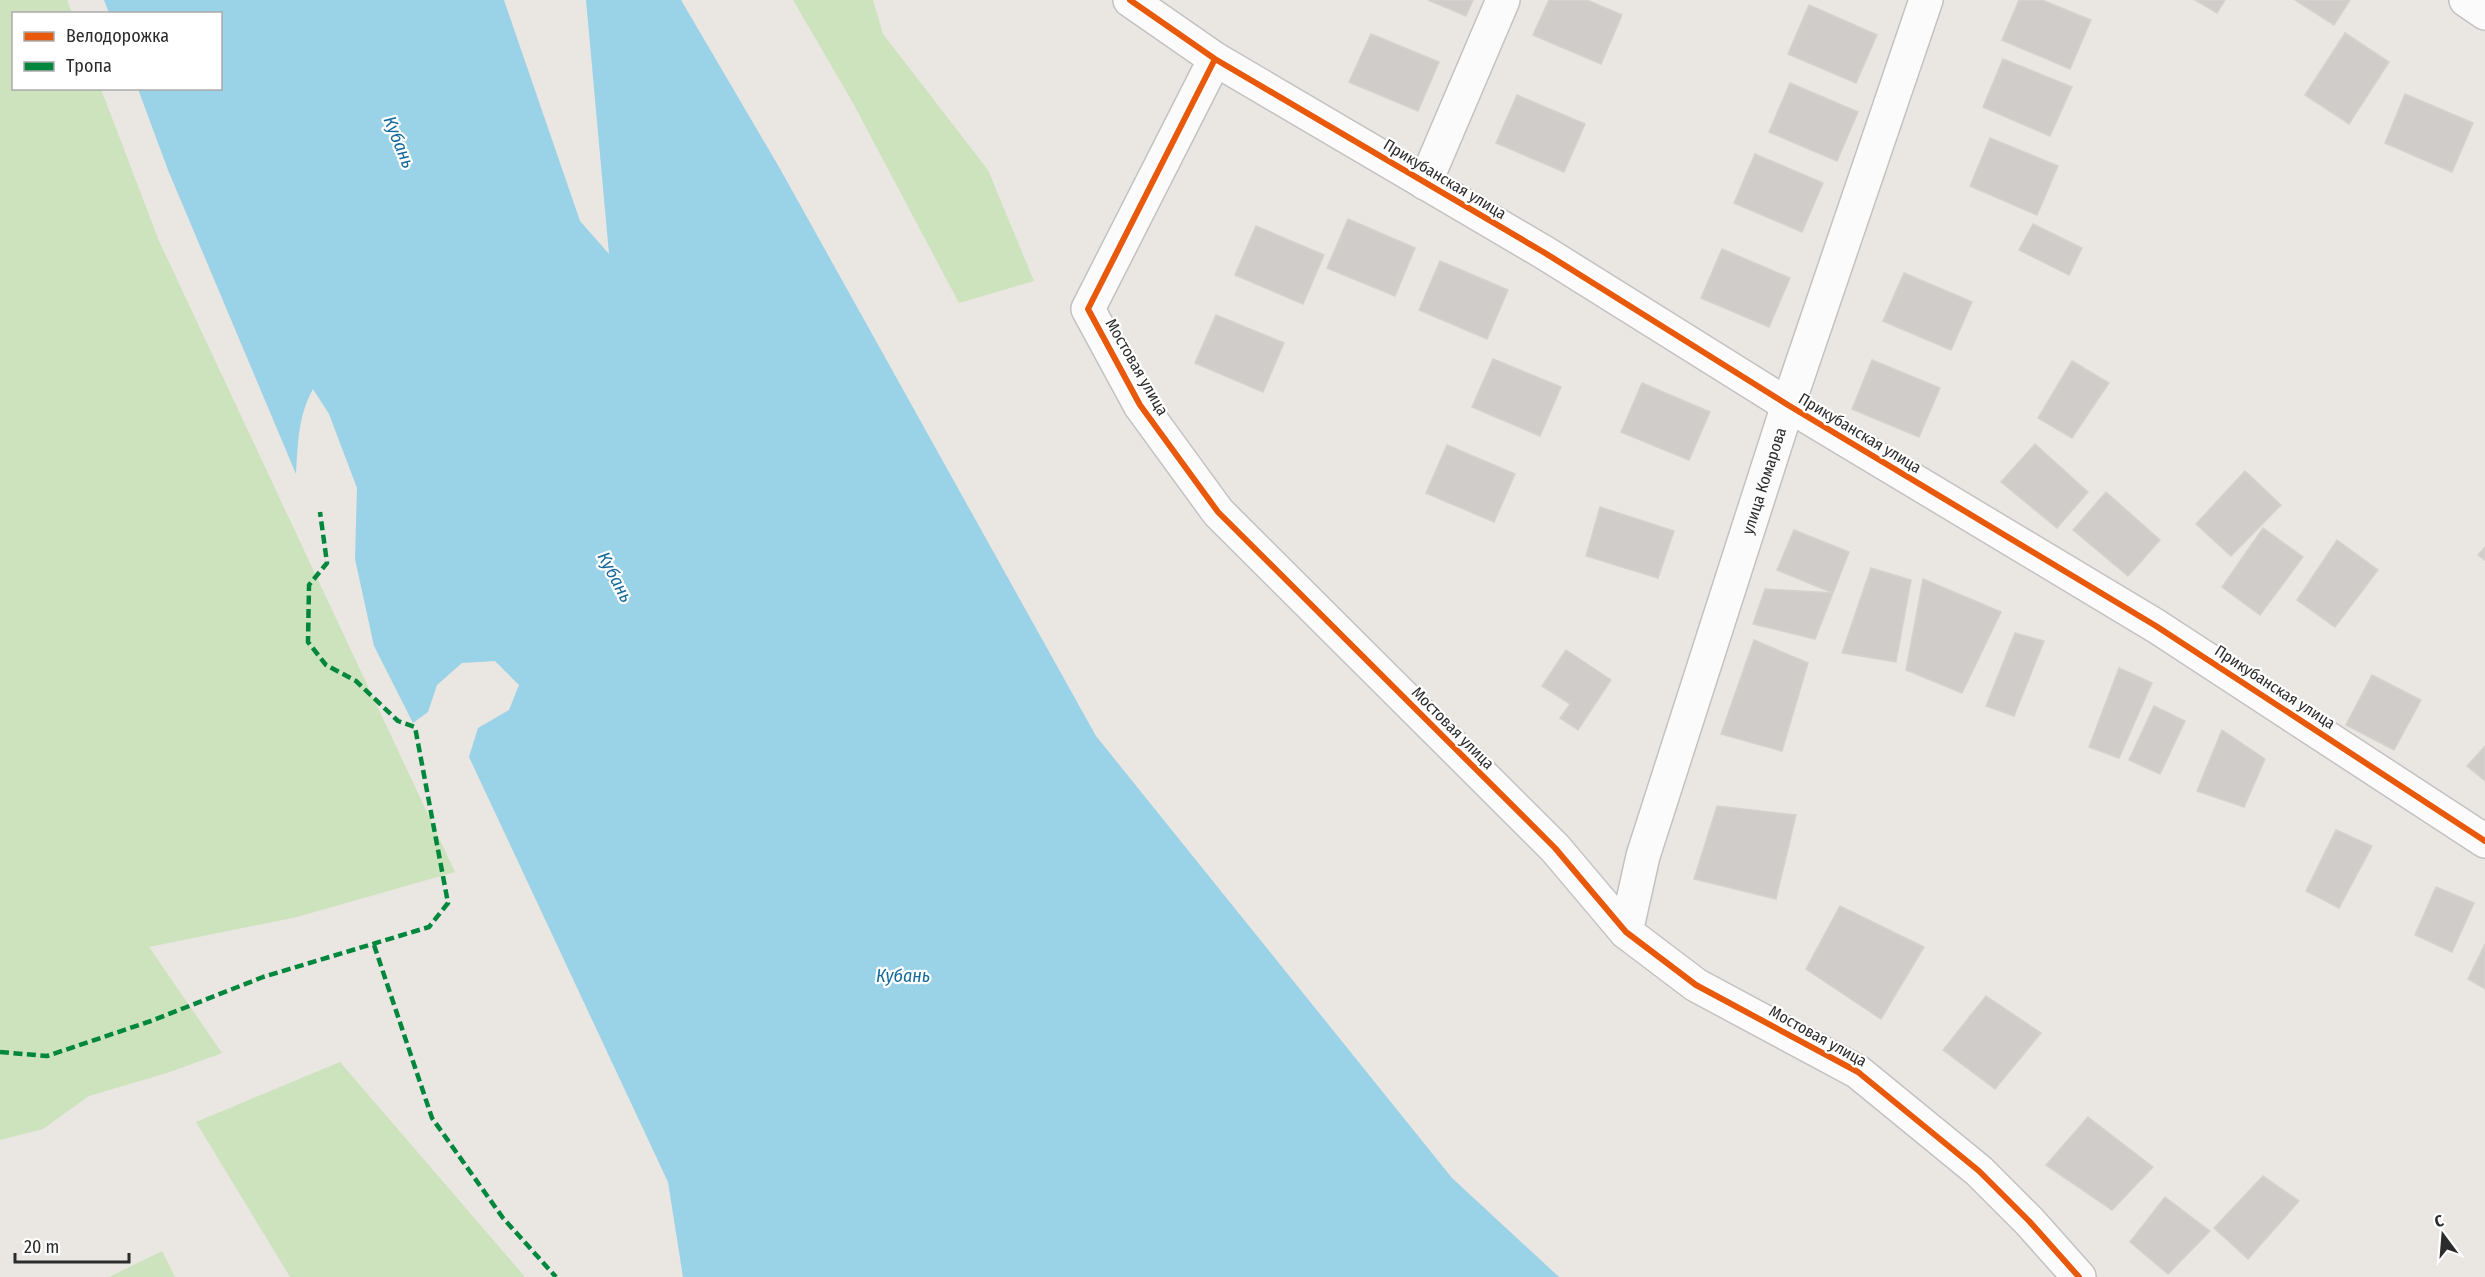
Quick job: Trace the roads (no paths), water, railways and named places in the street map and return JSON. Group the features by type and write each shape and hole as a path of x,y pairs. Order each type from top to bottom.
{"street":[{"name":"Прикубанская улица","path":"1130,0 1215,59 1545,253 1788,405 2156,626 2485,841"},
{"path":"1425,183 1503,0"},
{"name":"улица Комарова","path":"1626,932 1642,856 1788,405 1926,0"},
{"path":"2466,0 2485,13"},
{"name":"Мостовая улица","path":"1215,59 1088,309 1140,405 1218,512 1555,848 1626,932 1696,985 1858,1072 1979,1171 2029,1221 2079,1277"}],"water":[{"name":"Кубань","path":"104,0 504,0 580,221 609,254 586,0 681,0 779,167 1096,736 1452,1178 1559,1277 683,1277 668,1182 469,757 478,728 509,710 519,685 495,661 462,663 437,685 428,712 413,723 374,646 355,559 357,488 329,414 313,389 304,409 298,441 296,474 168,170 138,90 222,90 222,12 109,12"}]}
